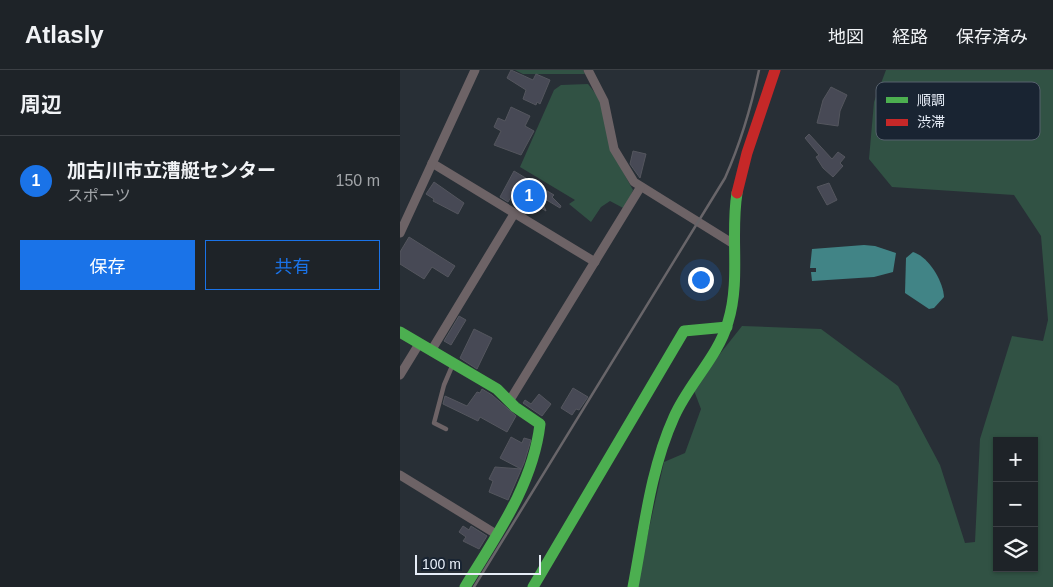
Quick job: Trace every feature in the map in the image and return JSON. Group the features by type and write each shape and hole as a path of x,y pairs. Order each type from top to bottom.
{"street":[{"path":"400,233 476,70"},
{"path":"588,70 604,101 614,149 634,182 640,188 732,243"},
{"path":"633,587 663,442 680,401 727,327 734,294 732,243 739,179 775,70"},
{"path":"432,163 595,262"},
{"path":"510,400 640,188"},
{"path":"432,351 514,214"},
{"path":"533,587 684,331 727,327"},
{"path":"400,332 497,389 510,400 515,408 540,424 537,449 522,485 465,587"},
{"path":"400,375 419,344"},
{"path":"400,475 496,534"}],"lane":[{"path":"446,429 434,423 444,385 452,364"}],"green space":[{"path":"515,70 583,70 585,74 523,74"},
{"path":"886,70 1053,70 1053,587 636,587 664,462 685,453 701,409 693,388 742,326 821,329 898,386 940,465 965,543 975,542 980,439 1012,336 1043,341 1048,320 1041,236 1014,195 892,187 869,159 876,97 876,140 1040,140 1040,82 882,82"},
{"path":"588,84 599,98 623,172 633,190 625,209 610,201 601,207 591,222 569,204 575,200 520,167 554,90 561,85"}],"water":[{"path":"864,245 875,246 896,253 893,272 874,277 812,281 811,272 816,272 816,268 810,268 812,249"},
{"path":"913,252 930,264 941,284 944,297 934,308 929,309 905,293 906,258"}],"building":[{"path":"511,70 533,80 536,74 550,80 540,104 537,102 536,105 523,99 526,90 507,78"},
{"path":"831,87 847,95 840,111 838,126 817,123 823,100"},
{"path":"511,107 530,116 525,126 534,131 521,155 494,145 501,131 494,127 498,118 505,121"},
{"path":"809,134 832,159 838,152 845,157 840,163 843,166 833,177 823,168 816,157 819,155 805,138"},
{"path":"633,151 646,154 640,178 630,164"},
{"path":"514,171 554,195 552,197 561,206 560,208 540,196 546,211 514,192 508,202 500,197"},
{"path":"434,182 464,203 458,214 433,201 434,199 426,194"},
{"path":"829,183 837,200 827,205 817,187"},
{"path":"409,237 455,266 448,277 432,267 424,279 400,264 400,252"},
{"path":"459,316 466,320 451,345 444,341"},
{"path":"474,329 492,338 477,369 460,358"},
{"path":"573,388 588,397 579,410 576,409 572,415 561,408"},
{"path":"482,389 492,395 516,416 507,432 480,417 478,421 443,404 445,396 467,406 477,392 480,393"},
{"path":"539,394 551,404 542,416 523,403 525,400 531,404"},
{"path":"511,437 522,443 524,438 531,440 524,463 508,500 489,492 493,481 489,479 495,467 521,469 500,458"},
{"path":"463,526 469,530 471,526 487,536 479,549 463,541 466,537 459,532"}],"railway":[{"path":"474,587 725,178 745,125 759,70"}],"traffic: fast":[{"path":"633,587 653,479 666,437 680,405 717,347 728,322 734,290 734,225 737,193"},
{"path":"533,587 684,331 727,327"},
{"path":"400,332 497,389 515,407 540,424 530,468 512,509 465,587"}],"traffic: jam":[{"path":"737,193 747,153 775,70"}],"place":[{"name":"加古川市立漕艇センター","path":"529,196"}]}
